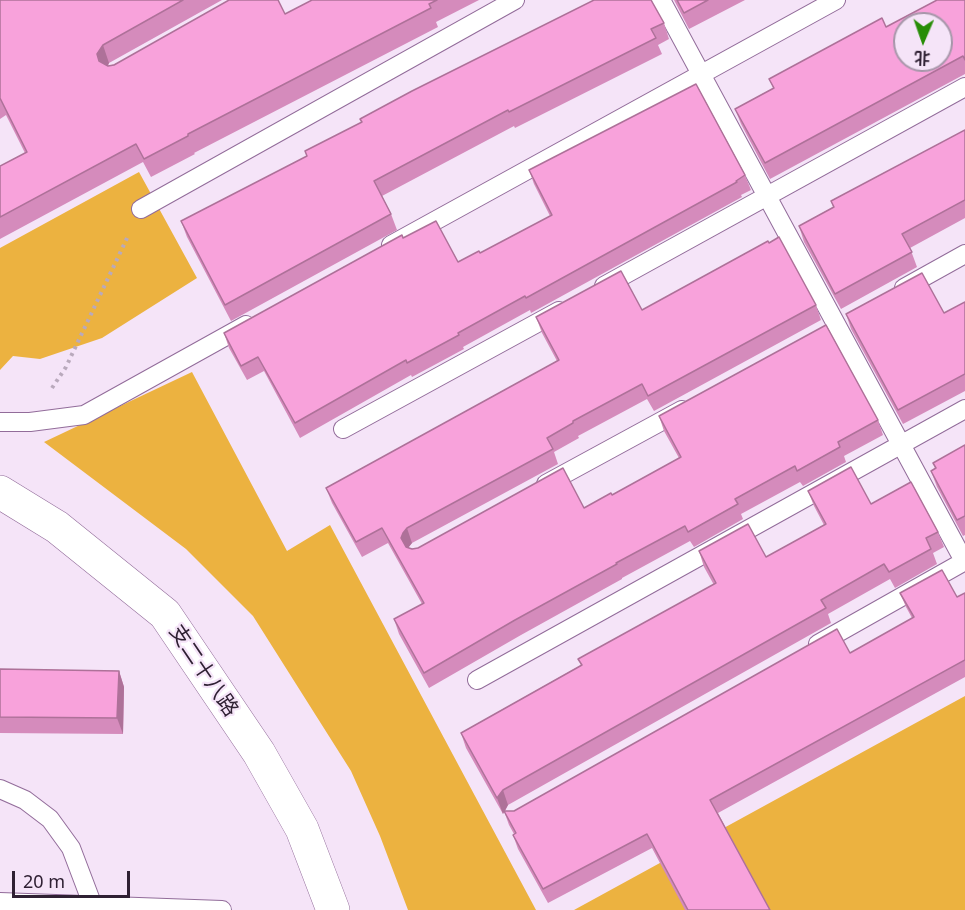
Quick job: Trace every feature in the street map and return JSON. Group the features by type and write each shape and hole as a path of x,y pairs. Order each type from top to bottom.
{"street":[{"name":"支二十八路","path":"0,492 57,527 165,614 259,753 302,829 333,910"}],"lane":[{"path":"141,209 515,0"},
{"path":"661,0 768,197 832,328 901,444 964,561 800,654"},
{"path":"377,253 836,0"},
{"path":"591,293 965,87"},
{"path":"886,298 965,254"},
{"path":"343,429 571,305"},
{"path":"832,328 856,314"},
{"path":"0,423 30,422 84,415 262,316"},
{"path":"533,491 701,399"},
{"path":"477,680 965,409"},
{"path":"0,789 26,800 50,819 71,848 93,906"},
{"path":"0,902 222,910"}],"path":[{"path":"30,422 66,367 141,209"}],"shaded area":[{"path":"139,172 197,278 102,338 40,359 13,356 0,370 0,248"},
{"path":"192,372 287,551 330,525 536,910 408,910 380,836 351,771 253,616 186,549 44,442"},
{"path":"965,696 965,910 574,910"}],"building":[{"path":"0,0 183,0 103,45 97,54 99,61 108,66 114,65 229,0 278,0 285,14 312,0 437,0 429,4 431,8 144,159 136,144 0,217 0,166 27,152 0,98"},
{"path":"594,0 651,0 664,23 651,29 656,38 509,112 508,110 374,181 391,214 225,305 181,221 307,156 305,151 362,122 360,119 412,91"},
{"path":"677,0 708,0 684,13"},
{"path":"937,0 965,0 965,60 963,56 953,61 953,12 914,12"},
{"path":"882,18 886,27 893,23 893,72 933,72 765,163 735,109 774,88 769,79"},
{"path":"696,84 745,175 737,182 526,298 525,296 407,363 406,360 295,423 258,357 241,366 224,333 402,235 403,238 436,221 458,262 479,251 480,253 552,215 529,170"},
{"path":"965,130 965,200 902,234 912,252 835,294 799,226 834,207 831,201"},
{"path":"779,237 816,305 648,396 642,384 573,421 547,438 553,449 407,528 401,538 406,547 418,548 563,468 584,508 611,493 612,495 681,457 659,416 826,325 878,420 838,442 840,447 797,471 795,466 735,499 738,504 688,532 685,526 424,673 394,619 424,603 382,528 356,542 326,488 559,360 536,317 621,271 642,310"},
{"path":"922,273 944,313 965,302 965,374 898,410 846,314"},
{"path":"965,445 965,516 957,520 931,471 936,468 933,463"},
{"path":"851,467 871,504 911,482 938,532 926,538 931,549 889,572 884,564 821,600 826,608 503,790 497,798 461,733 582,665 578,659 716,583 699,551 748,524 766,557 826,524 808,491"},
{"path":"942,570 957,597 965,593 965,660 710,800 770,910 688,910 647,834 543,889 513,835 516,833 504,811 514,811 837,629 850,653 914,617 900,593"},
{"path":"0,669 119,671 117,718 0,717"}]}
